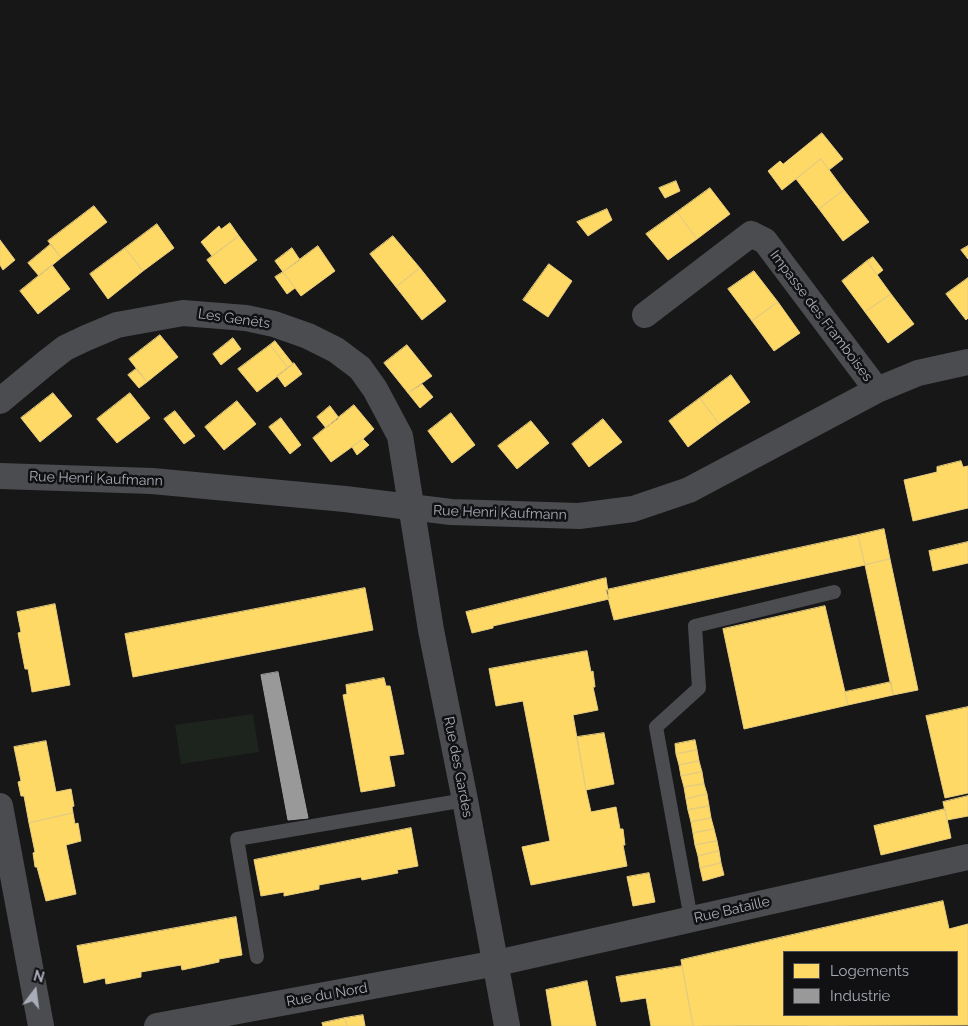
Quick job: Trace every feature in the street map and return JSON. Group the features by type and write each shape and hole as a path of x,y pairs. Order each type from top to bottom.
{"street":[{"name":"Impasse des Framboises","path":"645,315 752,234 765,240 877,390"},
{"name":"Les Genêts","path":"0,401 65,348 117,326 183,313 246,318 274,324 308,336 336,350 360,368 375,389 400,436 410,508"},
{"name":"Rue Henri Kaufmann","path":"0,476 152,481 345,499 451,512 579,516 633,509 689,490 877,390 918,373 968,362"},
{"name":"Rue des Gardes","path":"410,508 431,630 507,1026"},
{"path":"0,806 41,1026"},
{"name":"Rue Bataille","path":"496,963 968,857"},
{"name":"Rue du Nord","path":"157,1026 496,963"}],"lane":[{"path":"691,919 656,727 700,688 695,626 834,592"},
{"path":"257,957 237,839 465,800"}],"shaded area":[{"path":"253,714 259,752 181,764 175,725"}],"building: Logements":[{"path":"822,133 843,159 829,170 821,159 782,190 768,171 780,161 783,164"},
{"path":"821,159 844,190 819,209 796,179"},
{"path":"676,181 680,191 665,198 659,188"},
{"path":"710,188 730,214 697,239 677,212"},
{"path":"844,190 869,222 843,241 819,209"},
{"path":"94,206 107,222 61,258 48,241"},
{"path":"607,209 612,220 588,236 577,222"},
{"path":"677,212 697,239 668,260 646,234"},
{"path":"230,223 239,236 212,256 201,242 219,226 221,229"},
{"path":"157,224 174,248 143,271 125,248"},
{"path":"239,236 257,260 225,284 207,260"},
{"path":"393,236 420,268 396,287 370,254"},
{"path":"0,240 15,260 3,270 0,265"},
{"path":"51,244 61,258 39,276 28,263"},
{"path":"318,246 335,271 301,296 283,272"},
{"path":"968,246 968,259 961,250"},
{"path":"125,248 143,271 108,299 90,274"},
{"path":"292,248 300,260 283,272 275,261"},
{"path":"873,257 883,270 877,275 867,261"},
{"path":"867,261 891,294 865,312 842,281"},
{"path":"549,264 572,281 548,317 523,300"},
{"path":"52,265 70,289 38,314 20,291"},
{"path":"420,268 446,301 422,320 396,287"},
{"path":"754,271 778,302 752,321 728,289"},
{"path":"283,272 295,288 287,294 275,277"},
{"path":"968,278 968,318 966,320 946,294"},
{"path":"891,294 914,324 888,343 865,312"},
{"path":"778,302 800,333 774,351 752,321"},
{"path":"160,335 178,357 147,382 129,359"},
{"path":"233,338 241,349 221,365 213,354"},
{"path":"275,341 293,364 288,368 270,345"},
{"path":"270,345 288,368 257,392 238,369"},
{"path":"407,345 432,376 408,393 384,363"},
{"path":"294,363 302,374 285,387 277,376"},
{"path":"136,369 147,382 139,388 128,375"},
{"path":"731,375 750,402 719,424 700,398"},
{"path":"422,384 433,397 420,408 408,393"},
{"path":"53,393 72,416 40,442 21,418"},
{"path":"130,393 150,418 117,443 97,419"},
{"path":"700,398 719,424 688,447 669,421"},
{"path":"237,401 256,424 224,450 205,427"},
{"path":"354,405 374,429 331,462 313,438"},
{"path":"330,406 339,418 326,428 317,417"},
{"path":"175,411 195,436 184,444 164,419"},
{"path":"451,413 475,445 452,463 428,431"},
{"path":"281,418 301,445 290,454 269,427"},
{"path":"603,419 622,442 589,467 572,444"},
{"path":"531,421 549,443 517,469 498,446"},
{"path":"363,439 369,445 357,455 352,447"},
{"path":"961,461 963,467 968,466 968,508 913,521 904,480 937,472 937,467"},
{"path":"884,529 890,559 865,565 858,535"},
{"path":"858,535 865,565 614,620 606,590"},
{"path":"968,542 968,563 933,571 929,551"},
{"path":"890,559 918,690 893,695 865,565"},
{"path":"606,578 609,599 493,626 493,628 472,633 466,612"},
{"path":"365,588 373,630 133,677 125,634"},
{"path":"55,604 70,685 32,692 28,669 25,669 18,633 21,632 17,612"},
{"path":"825,606 848,705 744,729 723,629"},
{"path":"587,651 591,672 593,671 595,687 593,687 598,710 573,715 586,790 591,812 616,807 620,829 623,829 625,845 623,845 627,866 531,885 522,847 550,841 523,701 496,706 489,669"},
{"path":"384,678 386,686 390,686 404,754 389,756 395,786 361,792 343,695 347,694 346,685"},
{"path":"891,682 893,695 848,705 845,692"},
{"path":"968,707 968,793 945,798 926,716"},
{"path":"604,733 614,784 586,790 577,737"},
{"path":"695,740 697,750 676,754 675,744"},
{"path":"46,741 56,792 71,789 74,806 72,807 73,813 29,823 24,796 21,796 18,782 21,781 14,747"},
{"path":"697,750 699,761 679,765 676,754"},
{"path":"699,761 702,772 681,776 679,765"},
{"path":"702,772 704,784 684,787 681,776"},
{"path":"704,784 707,794 686,799 684,787"},
{"path":"707,794 709,806 688,810 686,799"},
{"path":"968,796 968,816 947,820 943,802"},
{"path":"709,806 711,818 691,822 688,810"},
{"path":"945,809 951,838 881,855 874,826"},
{"path":"73,813 75,824 78,823 81,841 66,845 76,894 46,901 37,867 35,867 33,853 35,852 29,823"},
{"path":"711,818 714,829 693,833 691,822"},
{"path":"411,828 418,866 397,870 398,873 362,880 361,877 319,885 319,889 284,896 284,892 261,896 254,860"},
{"path":"714,829 717,841 695,845 693,833"},
{"path":"717,841 719,851 698,856 695,845"},
{"path":"719,851 721,863 700,868 698,856"},
{"path":"721,863 724,875 703,881 700,868"},
{"path":"649,873 655,902 633,906 627,877"},
{"path":"943,901 949,929 968,924 968,1025 693,1026 681,960"},
{"path":"236,917 242,955 219,959 219,962 182,970 181,965 141,972 141,977 106,984 105,978 84,983 77,946"},
{"path":"682,966 693,1026 651,1026 646,998 621,1002 616,977"},
{"path":"587,981 596,1026 552,1026 546,990"},
{"path":"363,1015 365,1026 347,1026 345,1018"},
{"path":"345,1018 347,1026 323,1026 322,1023"}],"building: Industrie":[{"path":"278,672 308,818 288,820 261,675"}]}
